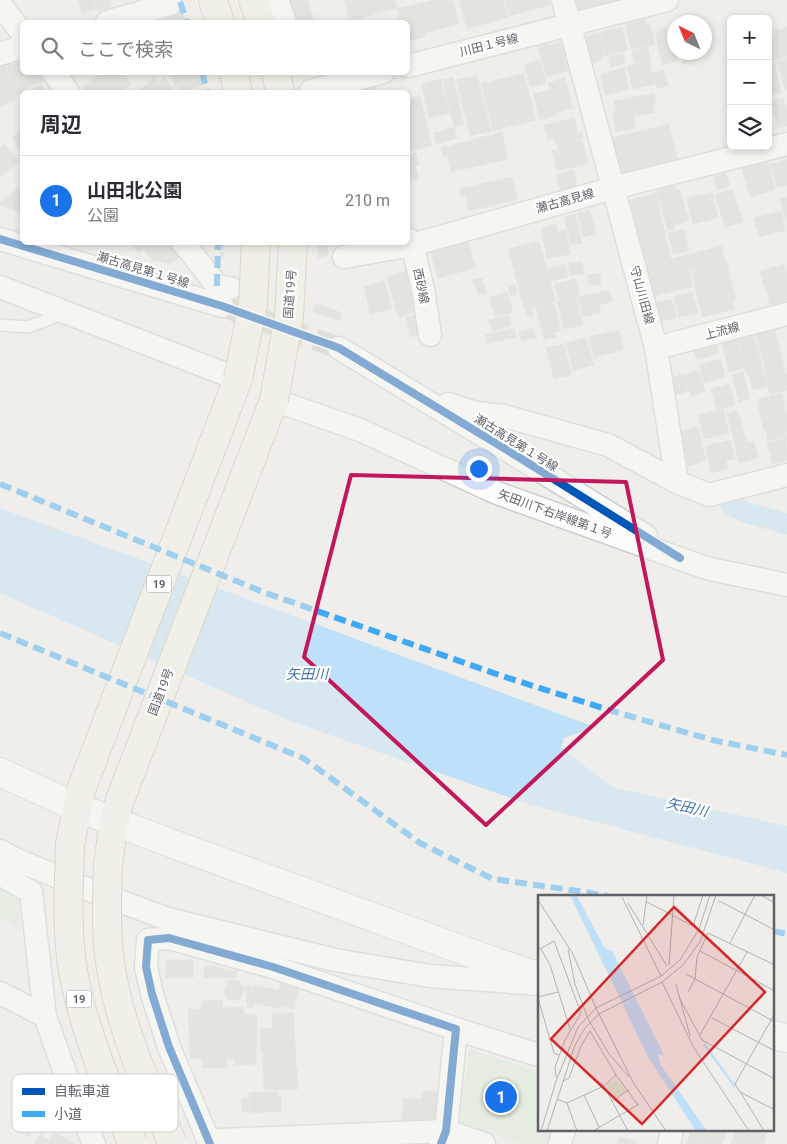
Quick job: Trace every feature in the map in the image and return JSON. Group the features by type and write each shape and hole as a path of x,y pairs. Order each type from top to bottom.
{"highway":[{"path":"213,0 219,20"},
{"path":"253,0 260,20"},
{"path":"235,75 238,90"},
{"path":"277,75 280,90"},
{"name":"19","path":"104,1074 92,1046 73,970 68,922 70,844 79,798 238,379 253,304 256,245"},
{"name":"国道19号","path":"144,1074 127,1034 115,991 108,946 108,865 117,810 274,400 289,317 293,245"},
{"name":"19","path":"128,1132 133,1144"},
{"name":"国道19号","path":"168,1132 173,1144"}],"street":[{"path":"276,0 284,20"},
{"name":"守山川田線","path":"563,0 656,348 677,482"},
{"name":"川田１号線","path":"410,65 667,0"},
{"path":"113,20 169,2"},
{"path":"0,4 20,30"},
{"path":"0,54 20,48"},
{"path":"55,75 66,90"},
{"path":"309,85 366,75"},
{"name":"瀬古高見線","path":"410,242 787,144"},
{"name":"瀬古高見第１号線","path":"0,239 20,244"},
{"name":"西砂線","path":"410,242 423,290 430,335"},
{"name":"瀬古高見第１号線","path":"23,245 226,297 186,245"},
{"name":"瀬古高見線","path":"344,257 397,245"},
{"path":"0,286 238,379"},
{"name":"上流線","path":"656,348 787,314"},
{"name":"瀬古高見第１号線","path":"339,348 680,558"},
{"path":"416,394 476,413 504,416 608,445 677,482 709,495 787,474"},
{"name":"矢田川下右岸線第１号","path":"274,400 360,430 497,493 706,568 787,585"},
{"path":"0,772 117,810 173,844 476,955 538,975"},
{"path":"0,851 87,889 168,919 335,960 430,976 538,984"},
{"path":"0,874 32,892 45,1016 66,1074"},
{"path":"484,1144 444,1138 220,1140 210,1144 168,1047 146,967 148,940 169,938 273,967 456,1029 538,1053"},
{"path":"0,994 45,1016"},
{"path":"444,1138 456,1029"},
{"path":"774,1035 787,1038"},
{"path":"89,1132 94,1144"}],"lane":[{"path":"0,325 28,327 66,312"}],"highlighted area":[{"path":"351,475 626,482 663,660 486,825 304,657"}],"green space":[{"path":"0,884 18,895 21,930 0,917"},
{"path":"469,1049 538,1070 538,1132 554,1132 551,1144 523,1144 460,1124"}],"water":[{"name":"矢田川","path":"0,508 595,727 564,738 561,748 612,787 787,826 787,873 528,804 290,721 0,593"}],"building":[{"path":"78,0 93,0 96,9 82,14"},
{"path":"94,0 110,0 112,7 98,11"},
{"path":"288,0 308,0 313,20 293,20"},
{"path":"344,0 395,0 397,8 350,20"},
{"path":"433,0 453,0 459,24 424,33 425,37 410,41 410,20 400,20 397,9"},
{"path":"459,0 503,0 508,17 467,29"},
{"path":"505,0 549,0 550,5 509,16"},
{"path":"569,0 614,0 614,1 573,13"},
{"path":"179,11 179,13 183,12 185,20 161,20 164,18 163,15"},
{"path":"645,19 647,25 650,24 655,44 631,50 625,24"},
{"path":"622,27 628,50 606,56 600,32"},
{"path":"667,27 667,60 678,61 663,65 655,34 658,32 658,29"},
{"path":"787,27 787,57 772,61 772,36 775,35 774,31"},
{"path":"599,32 605,56 601,57 601,61 584,66 577,38"},
{"path":"548,39 549,45 561,42 568,71 546,77 537,42"},
{"path":"648,47 651,60 635,63 632,51"},
{"path":"623,53 625,63 611,67 608,57"},
{"path":"787,58 787,90 785,90 777,61"},
{"path":"540,60 546,83 530,87 524,64"},
{"path":"649,60 655,84 633,89 627,66"},
{"path":"682,60 697,60 683,63"},
{"path":"19,62 20,75 23,75 27,90 20,90 20,96 16,97 6,66"},
{"path":"772,62 774,62 782,93 772,95"},
{"path":"5,65 16,100 0,106 0,66"},
{"path":"624,68 629,89 605,95 600,74"},
{"path":"664,70 668,86 657,88 653,73"},
{"path":"524,73 536,120 493,131 481,84"},
{"path":"24,75 46,75 47,81 28,87"},
{"path":"98,75 124,75 131,84 124,90 85,90 83,87"},
{"path":"171,75 200,75 203,85 187,90 179,90 178,86 175,87"},
{"path":"477,75 491,131 470,136 456,80"},
{"path":"453,77 464,124 454,127 443,80"},
{"path":"154,78 158,83 164,78 174,90 139,90"},
{"path":"565,78 573,108 540,120 533,94 550,90 548,83"},
{"path":"441,79 450,113 429,118 421,84"},
{"path":"41,84 45,90 33,90"},
{"path":"374,84 376,90 348,90"},
{"path":"654,93 656,103 653,104 655,112 633,117 635,128 616,132 612,112 616,111 614,101"},
{"path":"420,96 432,146 410,152 410,98"},
{"path":"783,98 787,110 787,126 778,128 772,108 772,101"},
{"path":"574,118 578,133 548,140 544,125"},
{"path":"669,124 678,163 612,179 603,140"},
{"path":"454,127 457,138 436,144 433,133"},
{"path":"20,132 20,149 12,138"},
{"path":"502,132 508,159 451,172 447,156 444,157 441,148"},
{"path":"582,132 584,138 556,145 554,139"},
{"path":"582,139 588,164 557,171 552,151 558,150 557,145"},
{"path":"4,144 19,162 0,177 0,147"},
{"path":"416,153 419,165 415,166 419,179 410,181 410,154"},
{"path":"787,159 787,185 777,188 770,164"},
{"path":"768,161 775,190 750,197 742,168"},
{"path":"574,170 577,186 560,191 556,175"},
{"path":"726,173 730,186 717,190 713,177"},
{"path":"512,177 518,200 468,211 465,195 461,196 459,189"},
{"path":"674,185 676,191 680,190 689,221 674,225 675,229 668,231 656,191"},
{"path":"18,188 20,191 20,212 0,205 0,202"},
{"path":"733,189 743,222 725,227 715,195"},
{"path":"712,192 718,218 693,224 687,198"},
{"path":"656,193 671,259 662,261 670,292 651,297 628,200"},
{"path":"787,197 787,224 780,199"},
{"path":"590,210 596,234 583,237 577,213"},
{"path":"781,211 786,230 759,237 754,218"},
{"path":"575,214 582,243 571,245 564,217"},
{"path":"556,224 557,232 566,230 571,254 547,259 541,228"},
{"path":"684,229 689,251 673,254 668,233"},
{"path":"468,241 476,268 438,278 430,251"},
{"path":"539,241 556,301 531,308 533,316 527,317 508,249"},
{"path":"132,245 148,245 139,253"},
{"path":"150,245 177,245 182,255 171,264 152,260 144,250"},
{"path":"318,245 327,245 329,255 318,258"},
{"path":"722,246 725,260 689,269 693,287 670,292 662,261"},
{"path":"726,260 736,300 732,301 734,309 702,317 691,269"},
{"path":"582,261 584,274 570,276 568,263"},
{"path":"566,264 568,277 551,281 548,268"},
{"path":"784,264 787,274 787,300 770,305 760,271"},
{"path":"411,270 422,310 398,317 387,277"},
{"path":"588,274 600,274 601,284 588,285"},
{"path":"482,278 486,293 478,295 473,280"},
{"path":"576,279 580,295 559,301 554,284"},
{"path":"385,281 392,309 370,314 364,287"},
{"path":"515,285 517,294 511,296 508,286"},
{"path":"610,290 612,302 599,305 601,313 583,317 578,297"},
{"path":"507,292 513,312 495,317 489,297"},
{"path":"692,292 698,313 679,317 674,297"},
{"path":"576,297 583,325 564,329 557,302"},
{"path":"672,299 677,318 656,322 651,304"},
{"path":"315,303 342,313 340,321 312,311"},
{"path":"554,303 561,331 554,332 556,337 544,340 536,307"},
{"path":"422,313 427,333 410,337 406,317"},
{"path":"509,315 511,326 492,331 489,320"},
{"path":"774,326 786,374 767,378 755,331"},
{"path":"514,328 516,337 487,344 485,335"},
{"path":"533,328 536,338 522,341 519,332"},
{"path":"619,330 624,350 594,357 589,337"},
{"path":"728,335 729,341 737,339 744,368 729,372 720,336"},
{"path":"754,336 768,386 753,390 748,373 746,373 738,340"},
{"path":"714,337 719,353 697,360 692,344"},
{"path":"586,338 594,365 573,370 566,343"},
{"path":"564,344 572,375 554,379 546,348"},
{"path":"721,359 725,377 703,383 699,365"},
{"path":"698,370 705,391 691,396 684,375"},
{"path":"743,372 750,399 739,402 732,375"},
{"path":"683,374 688,391 673,396 667,379"},
{"path":"787,374 787,390 770,394 766,379"},
{"path":"729,384 735,405 717,410 711,389"},
{"path":"782,393 787,417 786,437 768,441 757,404 759,404 758,399"},
{"path":"723,409 729,433 704,439 698,415"},
{"path":"738,410 747,442 754,441 759,458 739,463 727,413"},
{"path":"698,426 706,461 688,466 680,431"},
{"path":"786,438 787,460 773,464 767,443"},
{"path":"730,440 735,459 726,461 728,469 711,473 705,446"},
{"path":"166,960 193,960 193,978 166,978"},
{"path":"204,966 217,966 217,968 224,968 224,970 236,970 236,978 204,978"},
{"path":"238,980 245,989 240,999 228,1000 223,991 228,981"},
{"path":"281,980 300,984 294,1009 281,1006 281,1009 254,1003 255,1007 248,1008 245,986 251,985 252,991 254,985 279,990"},
{"path":"222,1000 223,1008 244,1007 244,1015 257,1014 256,1064 234,1065 235,1059 227,1059 227,1068 202,1068 202,1059 190,1059 188,1009 202,1009 202,1001"},
{"path":"294,1013 298,1089 264,1090 263,1052 260,1052 260,1029 273,1028 272,1014"},
{"path":"278,1091 278,1096 281,1096 281,1111 250,1113 249,1093"},
{"path":"423,1091 442,1092 440,1118 434,1124 402,1122 404,1098 422,1099"},
{"path":"249,1098 249,1111 242,1112 241,1099"},
{"path":"20,1132 32,1132 29,1137"},
{"path":"54,1132 75,1144 34,1144 40,1134 49,1140"},
{"path":"690,1132 726,1132 722,1144 716,1144 689,1135"},
{"path":"734,1132 767,1132 764,1144 731,1144"},
{"path":"689,1136 714,1144 686,1144"},
{"path":"620,1137 638,1142 637,1144 618,1144"}],"waterway":[{"path":"731,505 748,513 787,524"}],"tunnel":[{"path":"222,306 339,348"}],"marked path":[{"path":"180,2 186,20"},
{"path":"203,75 206,90"},
{"path":"217,286 218,245"},
{"path":"0,484 263,592 502,676 712,740 787,755"},
{"path":"0,633 303,758 420,843 493,879 602,895"},
{"path":"774,931 787,934"}],"cycle path":[{"path":"0,239 222,306 339,348 680,558"},
{"path":"210,1144 169,1047 152,994 146,967 148,940 169,938 273,967 456,1029 446,1131 441,1144"}],"place":[{"name":"山田北公園","path":"501,1097"}]}
